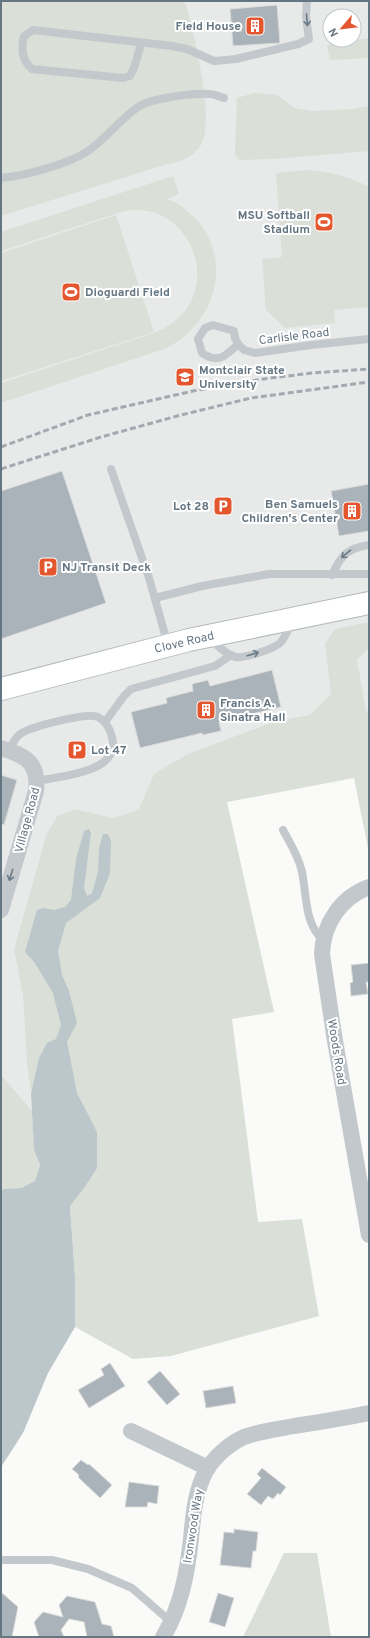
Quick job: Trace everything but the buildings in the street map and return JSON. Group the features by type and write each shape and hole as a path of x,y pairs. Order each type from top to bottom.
{"street":[{"name":"Clove Road","path":"1,689 208,636 369,603"},
{"name":"Village Road","path":"1,910 36,791 37,781 34,769 28,760 23,756 5,750"},
{"name":"Woods Road","path":"369,886 356,893 343,903 329,922 322,954 334,1035 369,1235"},
{"name":"Ironwood Way","path":"163,1637 171,1622 183,1592 201,1482 208,1468 224,1450 244,1438 272,1430 369,1414"},
{"path":"131,1431 208,1468"}],"lane":[{"path":"141,44 130,76 123,78 32,70 27,65 23,57 22,46 24,36 33,30 187,49 214,60 236,59 298,44 309,39 306,17 306,1"},
{"path":"1,178 13,177 46,169 87,152 139,106 154,100 179,96 210,94 224,98"},
{"path":"213,325 234,331 238,344 220,358 213,359 202,353 198,340 205,328 213,325"},
{"name":"Carlisle Road","path":"238,344 244,350 255,353 369,339"},
{"path":"111,469 155,598 169,646"},
{"path":"332,575 343,555 351,550 369,544"},
{"path":"155,598 202,586 269,574 369,574"},
{"path":"208,636 224,651 237,658 243,657 273,648 278,645 285,637 293,618"},
{"path":"105,722 131,689 215,666 231,655"},
{"path":"5,750 25,731 76,717 94,716 105,722 110,730 113,746 110,756 106,762 95,768 78,773 37,781"},
{"path":"283,830 296,853 302,871 312,927 317,935 324,941"},
{"path":"1,1560 52,1560 88,1569 132,1588 171,1622"}],"shaded area":[{"name":"Montclair State University","path":"1,1 369,1 369,731 154,774 140,809 114,818 75,809 14,950 23,997 34,1150 40,1165 1,1193"},
{"path":"1,1 184,1 187,7 198,58 205,101 206,121 204,137 199,148 190,156 177,162 1,216"},
{"path":"369,38 369,58 330,60 328,48 362,48 362,39"},
{"path":"254,93 277,95 294,108 312,111 353,109 369,106 369,151 273,159 239,160 235,154 237,98"},
{"name":"MSU Softball Stadium","path":"307,170 339,175 369,187 369,307 334,310 335,323 285,328 266,310 262,259 282,257 276,173"},
{"path":"173,176 179,194 167,199 183,208 197,220 208,237 214,255 216,273 213,292 206,310 195,325 181,339 164,349 1,403 1,383 154,333 178,318 192,298 197,276 194,254 184,234 168,219 146,211 121,212 1,251 1,232"},
{"name":"Dioguardi Field","path":"116,215 154,332 1,381 1,253"},
{"path":"369,622 369,648 357,660 366,711 369,714 369,853 354,778 227,802 274,1012 232,1019 258,1222 302,1219 319,1316 171,1356 133,1359 75,1327 75,1277 70,1205 84,1188 31,1094 27,1065 23,997 14,950 46,836 57,816 75,809 114,818 139,809 154,774 188,754 273,722 310,715 331,694 325,644 335,629"},
{"path":"89,829 91,833 84,888 87,896 92,893 98,872 99,849 103,834 108,834 111,841 110,873 100,898 66,923 58,951 62,975 69,991 77,1023 67,1042 77,1093 97,1132 97,1168 70,1206 75,1277 75,1327 48,1373 23,1433 1,1467 1,1193 3,1189 21,1188 35,1181 40,1165 34,1150 31,1094 39,1058 47,1043 56,1039 61,1025 53,993 35,963 25,952 37,910 44,908 54,910 65,907 71,900 76,859 84,831"},
{"path":"1,1075 32,1111 34,1150 40,1165 35,1181 21,1188 1,1189"},
{"path":"284,1553 317,1553 331,1637 243,1637"}],"railway":[{"path":"1,447 88,415 193,391 263,379 312,373 369,369"},
{"path":"1,469 101,437 251,398 369,382"}],"place":[{"name":"Field House","path":"255,26"},
{"name":"MSU Softball Stadium","path":"324,222"},
{"name":"Dioguardi Field","path":"71,292"},
{"name":"Montclair State University","path":"185,377"},
{"name":"Lot 28","path":"223,506"},
{"name":"Ben Samuels Children's Center","path":"352,511"},
{"name":"NJ Transit Deck","path":"48,567"},
{"name":"Francis A. Sinatra Hall","path":"206,710"},
{"name":"Lot 47","path":"77,750"}]}
